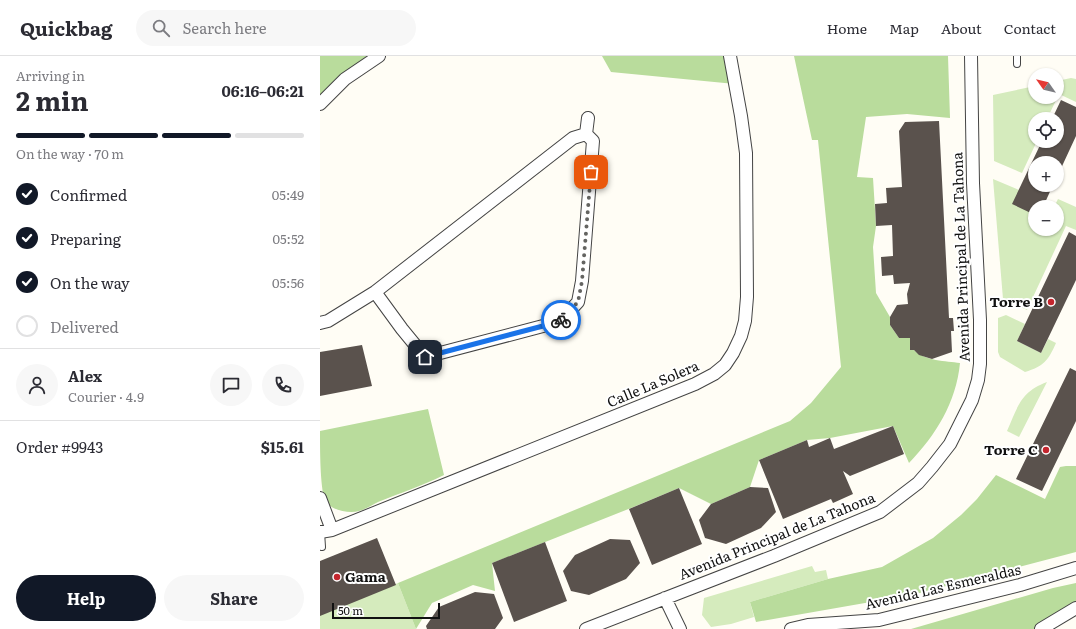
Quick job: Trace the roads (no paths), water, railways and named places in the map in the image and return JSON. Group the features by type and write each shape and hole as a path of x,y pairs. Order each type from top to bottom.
{"street":[{"path":"320,104 345,79 379,56"},
{"name":"Calle La Solera","path":"324,532 695,384 714,374 725,365 733,353 741,336 745,321 747,297 746,153 730,56"},
{"name":"Avenida Principal de La Tahona","path":"586,629 774,556 880,512 918,483 932,468 950,444 972,400 978,380 980,364 980,320 974,190 971,56"},
{"path":"586,134 588,118"},
{"path":"320,323 328,321 375,292 572,138 586,134"},
{"path":"375,292 425,357 562,320 578,302 582,281 593,141 586,134"},
{"path":"320,498 324,532"},
{"name":"Avenida Las Esmeraldas","path":"790,629 808,625 879,620 1020,586 1076,568"},
{"path":"665,598 680,629"},
{"path":"1041,629 1076,608"}],"lane":[{"path":"1017,56 1017,64"},
{"path":"322,547 324,532"}],"place":[{"name":"Torre B","path":"1051,302"},
{"name":"Torre C","path":"1046,450"},
{"name":"Gama","path":"337,577"}]}
